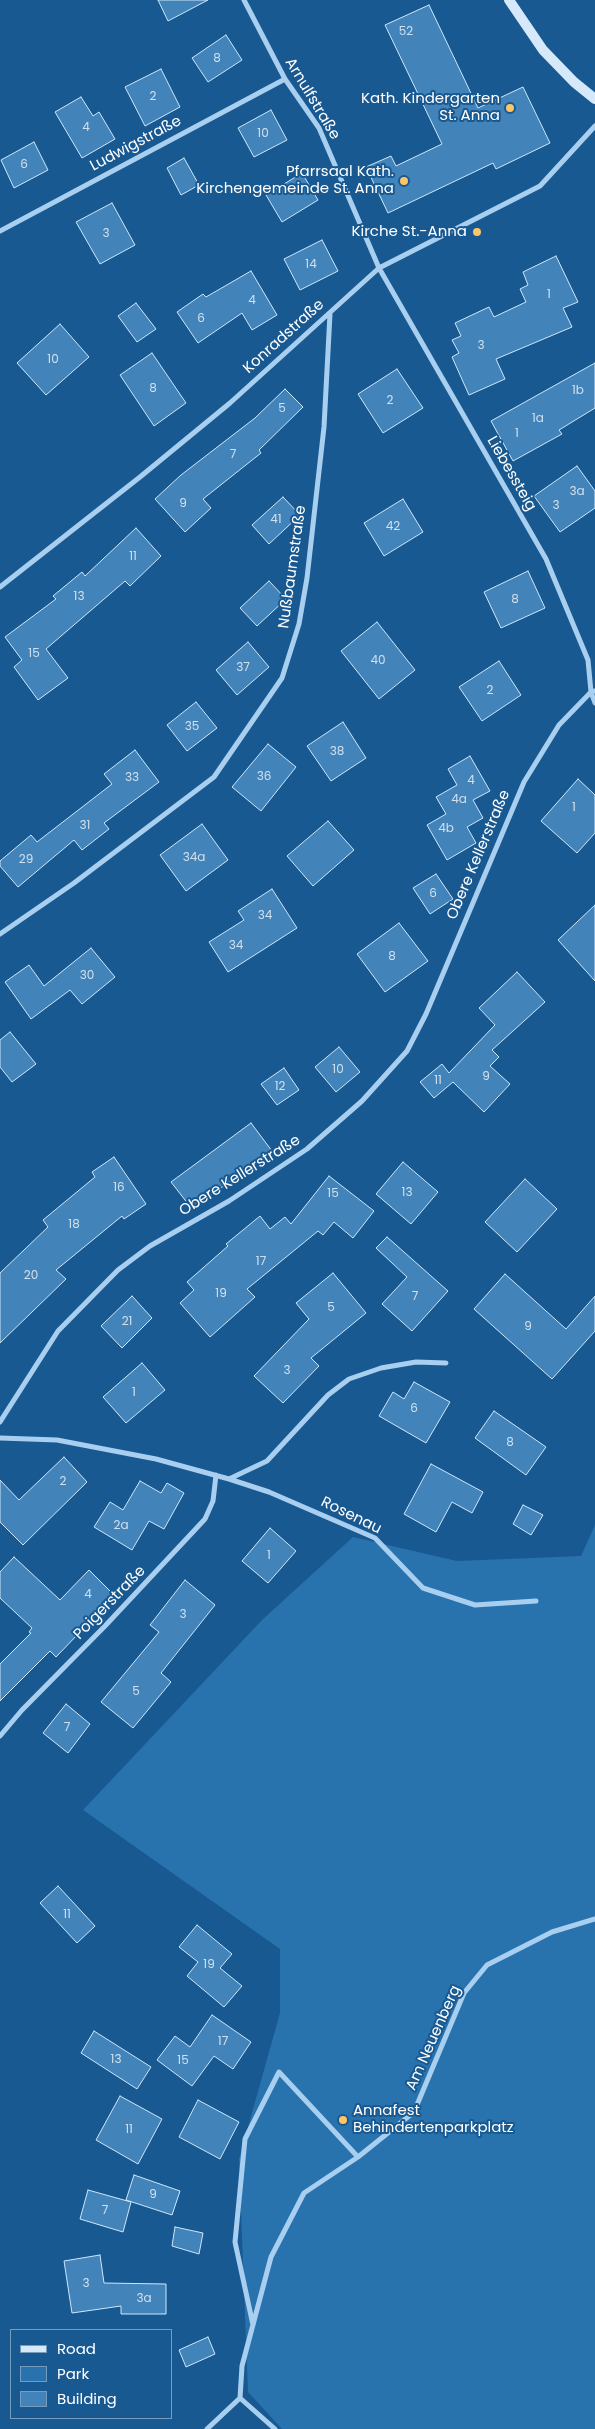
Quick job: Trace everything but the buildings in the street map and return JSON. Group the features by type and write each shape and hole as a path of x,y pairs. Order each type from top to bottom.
{"street":[{"name":"Arnulfstraße","path":"244,0 284,79 319,128 379,268"},
{"path":"509,0 543,50 574,82 595,99"},
{"name":"Ludwigstraße","path":"0,231 284,79"},
{"name":"Konradstraße","path":"0,587 163,458 230,402 379,268 540,186 595,126"},
{"name":"Liebessteig","path":"379,268 546,560 588,660 595,703"},
{"name":"Nußbaumstraße","path":"0,934 74,883 214,776 282,678 300,624 324,427 330,313"},
{"name":"Obere Kellerstraße","path":"0,1422 58,1331 118,1270 150,1246 229,1200 307,1148 362,1101 407,1051 426,1014 524,782 559,725 593,692"},
{"path":"229,1479 267,1461 328,1395 349,1379 381,1368 416,1362 446,1363"},
{"name":"Rosenau","path":"0,1438 57,1440 156,1459 216,1475 269,1492 375,1538 423,1588 475,1605 536,1601"},
{"name":"Poigerstraße","path":"0,1736 22,1710 105,1626 205,1519 213,1501 216,1475"},
{"name":"Am Neuenberg","path":"240,2398 242,2366 254,2328 271,2257 304,2194 358,2157 414,2112 464,1993 487,1965 552,1932 595,1919"},
{"name":"Am Neuenberg","path":"254,2328 235,2242 244,2149 245,2139 279,2072 358,2157"},
{"path":"207,2429 240,2398 275,2429"}],"green space":[{"path":"595,1525 595,2429 282,2429 248,2392 239,2159 280,2013 280,1949 83,1810 262,1620 353,1537 457,1561 581,1556"}],"place":[{"name":"Kath. Kindergarten St. Anna","path":"510,108"},
{"name":"Pfarrsaal Kath. Kirchengemeinde St. Anna","path":"404,181"},
{"name":"Kirche St.-Anna","path":"477,232"},
{"name":"Annafest Behindertenparkplatz","path":"343,2120"}]}
